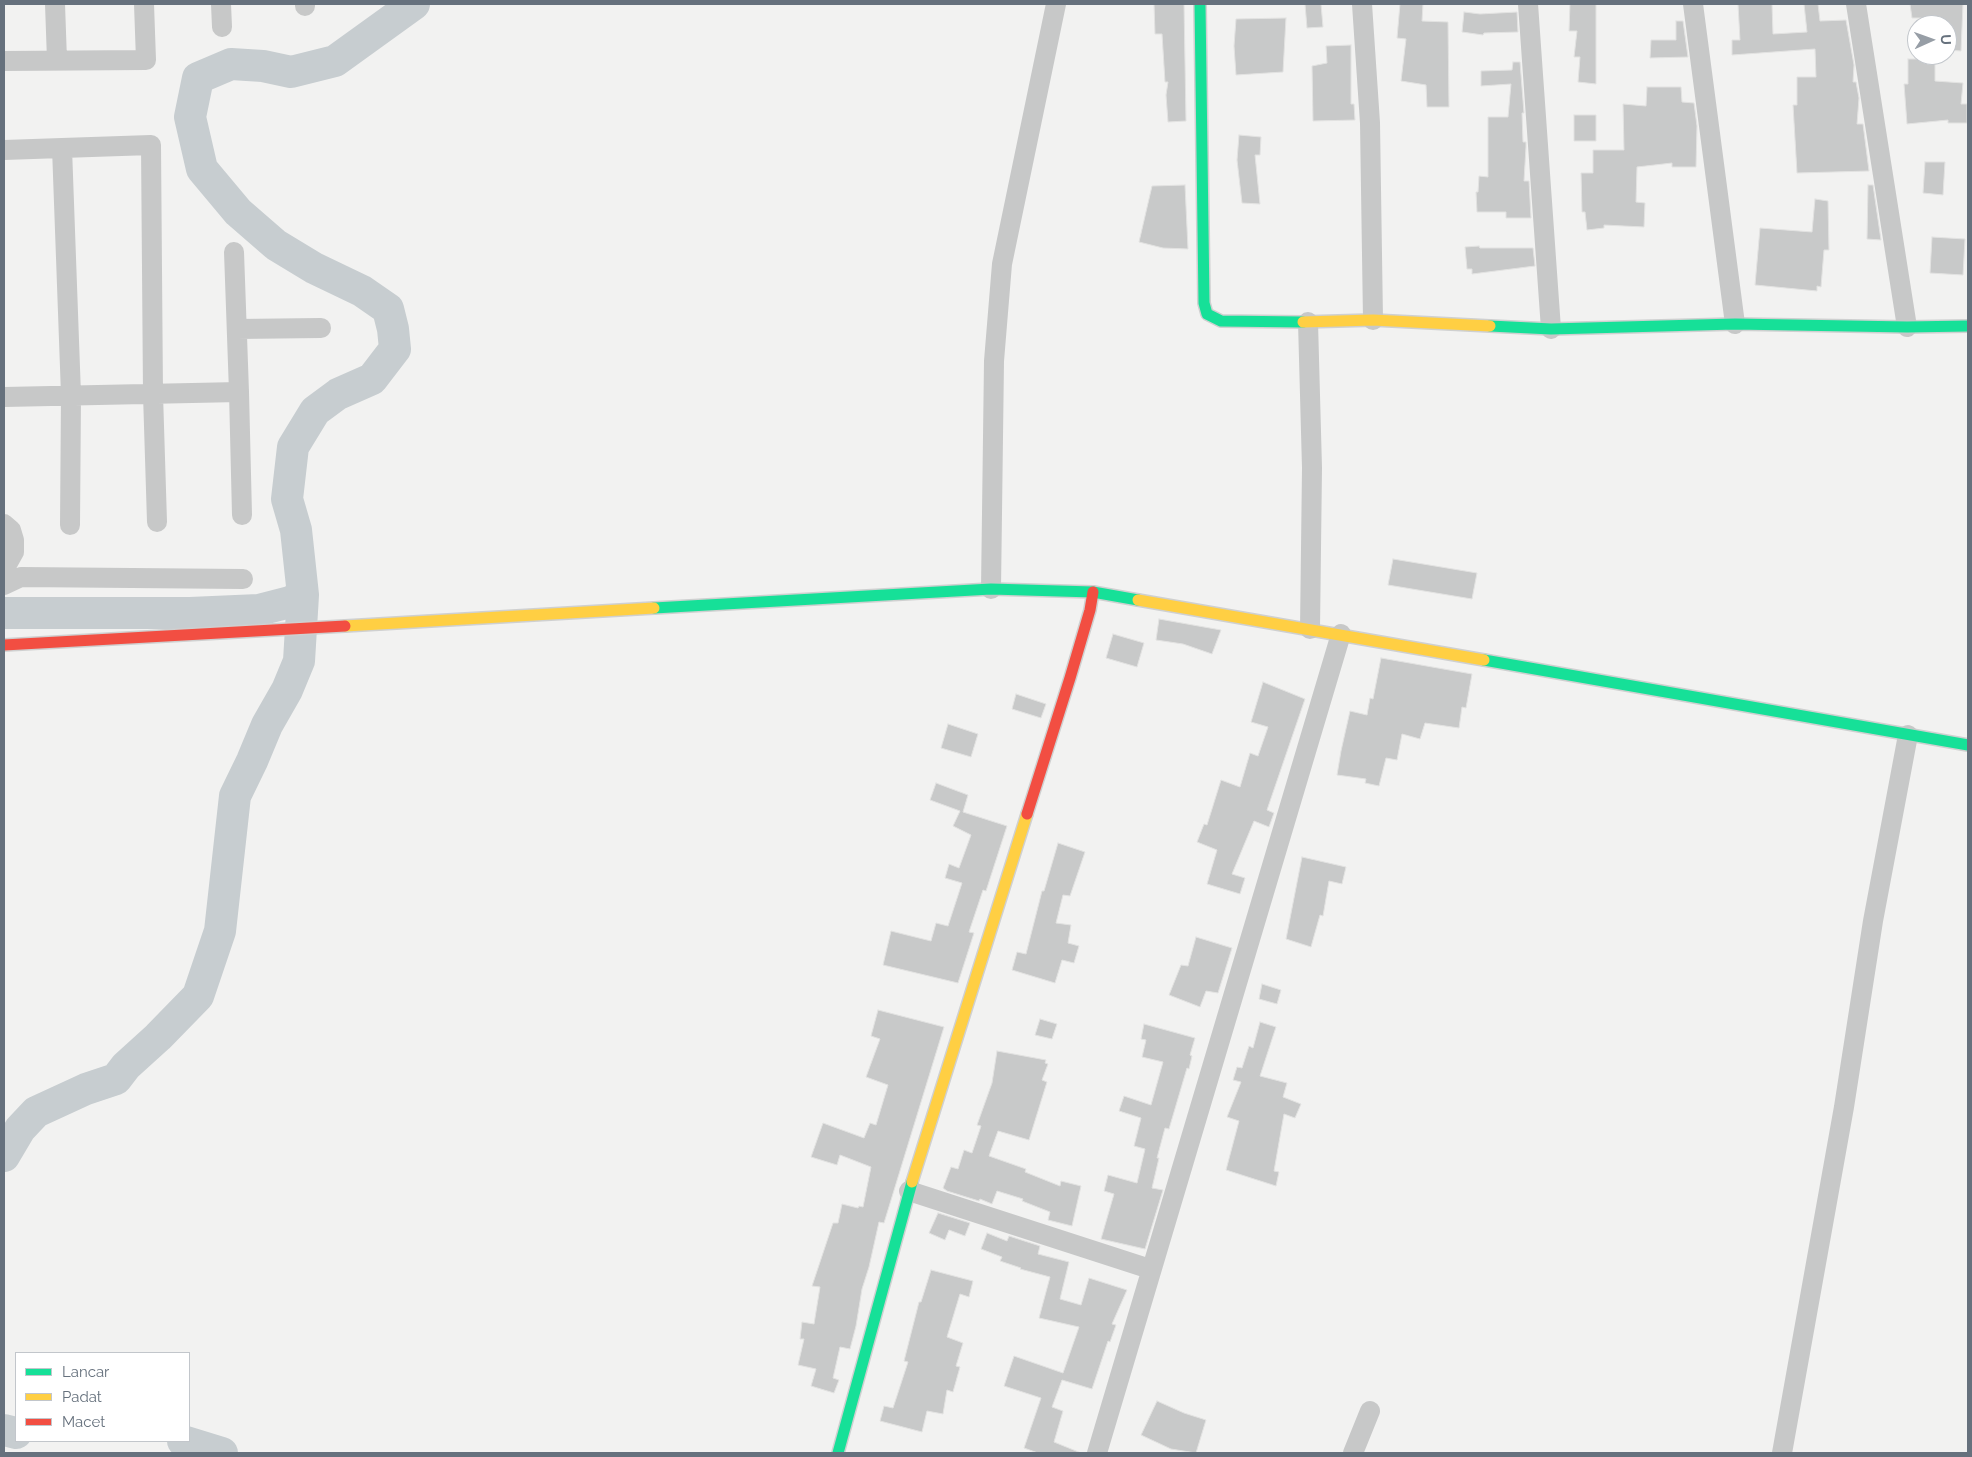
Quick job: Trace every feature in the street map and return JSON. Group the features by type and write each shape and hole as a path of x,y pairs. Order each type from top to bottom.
{"street":[{"path":"55,4 57,60"},
{"path":"4,61 146,60 144,4"},
{"path":"221,4 222,27"},
{"path":"991,589 994,361 1002,264 1056,4"},
{"path":"1200,4 1204,303 1207,314 1213,318 1221,321 1308,322 1373,320 1551,329 1734,324 1907,327 1968,326"},
{"path":"1362,4 1370,123 1373,320"},
{"path":"1528,4 1551,329"},
{"path":"1693,4 1734,324"},
{"path":"1856,4 1907,327"},
{"path":"4,150 151,145 153,394 157,522"},
{"path":"62,148 71,395 70,525"},
{"path":"234,252 242,515"},
{"path":"1308,322 1312,468 1310,629"},
{"path":"237,329 321,328"},
{"path":"4,397 239,392"},
{"path":"4,524 11,530 14,540 14,552 4,570"},
{"path":"4,585 21,577 243,579"},
{"path":"4,645 991,589 1093,592 1968,745"},
{"path":"838,1453 909,1191 1070,678 1090,610 1093,592"},
{"path":"1096,1453 1341,634"},
{"path":"1782,1453 1844,1107 1873,921 1908,735"},
{"path":"909,1191 1150,1269"},
{"path":"1353,1453 1370,1411"}],"building":[{"path":"1154,4 1184,4 1186,121 1168,122 1166,95 1168,82 1165,82 1162,34 1155,34"},
{"path":"1305,4 1321,4 1323,27 1307,28"},
{"path":"1400,4 1423,4 1422,21 1448,22 1449,107 1427,107 1426,85 1401,81 1406,39 1397,38"},
{"path":"1570,4 1596,4 1596,84 1578,82 1580,57 1574,57 1577,31 1569,31"},
{"path":"1738,4 1772,4 1773,34 1807,32 1804,4 1818,4 1820,21 1846,20 1854,65 1853,82 1856,82 1859,98 1857,124 1863,124 1869,171 1797,173 1793,105 1797,105 1797,77 1816,77 1815,49 1732,55 1732,40 1740,40"},
{"path":"1910,4 1963,4 1961,51 1957,51 1957,15 1912,15"},
{"path":"1464,12 1480,14 1517,12 1518,32 1484,33 1483,35 1462,32"},
{"path":"1286,18 1283,72 1236,75 1234,46 1236,19"},
{"path":"1676,21 1683,21 1688,57 1650,58 1651,40 1676,40"},
{"path":"1351,45 1351,104 1354,104 1355,120 1313,121 1312,66 1327,63 1326,46"},
{"path":"1513,62 1520,62 1524,113 1522,113 1523,142 1526,142 1524,181 1529,181 1531,218 1506,218 1506,212 1477,212 1476,192 1478,192 1479,176 1488,177 1488,117 1508,117 1511,84 1481,86 1481,71 1512,70"},
{"path":"1908,65 1935,65 1935,81 1963,83 1961,104 1967,104 1967,123 1948,123 1948,120 1907,124 1904,84 1908,84"},
{"path":"1647,87 1681,87 1682,102 1694,103 1697,126 1696,167 1672,167 1672,163 1637,167 1636,202 1645,203 1644,227 1604,225 1604,228 1587,230 1585,212 1582,212 1581,173 1593,173 1593,150 1624,150 1623,104 1646,106"},
{"path":"1574,115 1596,115 1596,141 1574,141"},
{"path":"1239,135 1261,137 1260,155 1255,155 1260,204 1242,203 1237,160"},
{"path":"1925,162 1945,162 1943,195 1923,193"},
{"path":"1185,185 1188,249 1163,248 1139,242 1152,186"},
{"path":"1868,185 1873,185 1881,240 1867,239"},
{"path":"1815,199 1828,201 1829,250 1824,250 1821,287 1817,286 1817,291 1755,285 1760,228 1812,232"},
{"path":"1932,237 1965,239 1963,275 1930,273"},
{"path":"1479,246 1480,248 1533,248 1535,266 1472,274 1472,269 1467,269 1465,247"},
{"path":"1393,559 1477,573 1472,599 1388,585"},
{"path":"1159,619 1221,630 1212,654 1183,644 1156,640"},
{"path":"1113,634 1144,643 1137,667 1106,658"},
{"path":"1381,658 1472,674 1466,708 1462,707 1459,728 1425,723 1420,739 1402,734 1397,760 1386,758 1379,786 1365,783 1366,779 1337,775 1350,711 1367,715 1370,698 1373,699"},
{"path":"1263,682 1305,699 1267,810 1274,813 1269,827 1254,821 1232,874 1245,878 1240,894 1207,884 1217,850 1197,842 1204,824 1207,825 1221,780 1240,787 1250,753 1258,756 1268,727 1251,722"},
{"path":"1016,694 1046,704 1041,718 1012,709"},
{"path":"948,724 978,734 971,757 941,748"},
{"path":"936,783 968,795 963,812 1007,826 986,891 983,890 969,932 974,933 958,983 883,965 891,931 931,941 936,923 948,926 962,883 945,878 949,864 959,868 971,835 953,826 960,811 930,800"},
{"path":"1058,843 1085,852 1070,896 1063,895 1056,923 1071,925 1068,943 1079,946 1074,963 1062,960 1055,983 1012,970 1017,952 1026,954 1042,891 1044,891"},
{"path":"1302,857 1346,867 1342,884 1329,881 1323,916 1320,915 1311,947 1286,939"},
{"path":"1196,937 1232,948 1218,993 1206,991 1200,1007 1169,995 1181,965 1188,966"},
{"path":"1262,984 1281,990 1277,1004 1259,999"},
{"path":"878,1010 944,1027 884,1223 879,1222 862,1289 850,1349 840,1347 833,1378 839,1380 834,1393 811,1386 816,1369 798,1365 804,1339 800,1339 802,1322 814,1324 820,1287 812,1286 833,1223 838,1223 842,1204 858,1208 859,1206 863,1207 871,1167 840,1155 837,1165 811,1157 823,1123 864,1138 870,1123 876,1125 888,1085 866,1077 880,1039 871,1036"},
{"path":"1040,1019 1057,1024 1052,1039 1035,1035"},
{"path":"1260,1022 1276,1027 1260,1076 1287,1083 1283,1097 1301,1104 1295,1118 1284,1114 1274,1171 1279,1172 1276,1186 1226,1170 1239,1121 1227,1117 1241,1082 1233,1080 1237,1067 1242,1068 1249,1046 1253,1048"},
{"path":"1144,1024 1195,1038 1190,1055 1192,1056 1189,1069 1187,1068 1169,1129 1165,1128 1157,1158 1159,1158 1152,1188 1163,1190 1145,1249 1101,1239 1114,1194 1104,1191 1108,1175 1137,1183 1145,1149 1134,1146 1141,1118 1119,1111 1124,1096 1151,1105 1163,1062 1142,1057 1146,1040 1141,1039"},
{"path":"997,1051 1046,1060 1045,1063 1048,1064 1042,1080 1047,1082 1029,1140 998,1131 989,1156 1026,1169 1025,1172 1060,1186 1061,1181 1081,1186 1072,1226 1048,1220 1050,1212 1022,1201 1023,1199 997,1191 992,1204 947,1191 943,1188 951,1167 958,1169 964,1150 972,1153 981,1126 977,1125 992,1083"},
{"path":"938,1213 970,1223 965,1236 949,1230 945,1240 929,1233"},
{"path":"987,1233 1007,1241 1009,1236 1040,1246 1038,1254 1069,1262 1060,1299 1081,1305 1089,1278 1127,1290 1112,1324 1116,1325 1110,1342 1108,1341 1092,1389 1062,1380 1052,1407 1063,1411 1054,1442 1081,1453 1038,1453 1024,1448 1041,1398 1004,1386 1014,1356 1063,1373 1079,1327 1039,1318 1050,1277 1020,1269 1000,1261 1002,1257 981,1249"},
{"path":"931,1270 973,1281 969,1297 960,1294 947,1337 963,1343 956,1366 960,1367 953,1392 947,1390 943,1414 927,1411 922,1432 880,1421 884,1406 893,1408 908,1362 904,1361 919,1302 921,1302"},
{"path":"1157,1401 1206,1420 1196,1453 1171,1449 1141,1435"}],"waterway":[{"path":"4,1156 20,1129 36,1112 86,1089 116,1079 126,1066 158,1037 198,996 220,931 235,796 267,725 287,690 299,661 303,595 296,530 287,499 293,447 315,411 338,394 372,379 395,349 388,309 362,291 314,268 276,245 238,212 202,169 190,117 198,78 231,64 263,66 291,72 335,61 414,4"},
{"path":"4,613 190,613 259,610 290,602 303,595"},
{"path":"4,1430 15,1433"},
{"path":"186,1442 222,1453"}],"traffic: fast":[{"path":"1200,4 1204,303 1207,314 1221,321 1303,322"},
{"path":"1490,326 1551,329 1735,324 1907,327 1968,326"},
{"path":"654,608 991,589 1093,592 1138,600"},
{"path":"1484,660 1968,745"},
{"path":"838,1453 912,1182"}],"traffic: slow":[{"path":"1303,322 1373,320 1490,326"},
{"path":"1138,600 1484,660"},
{"path":"345,626 654,608"},
{"path":"912,1182 1027,814"}],"traffic: jam":[{"path":"1027,814 1070,678 1090,610 1093,592"},
{"path":"4,645 345,626"}]}
